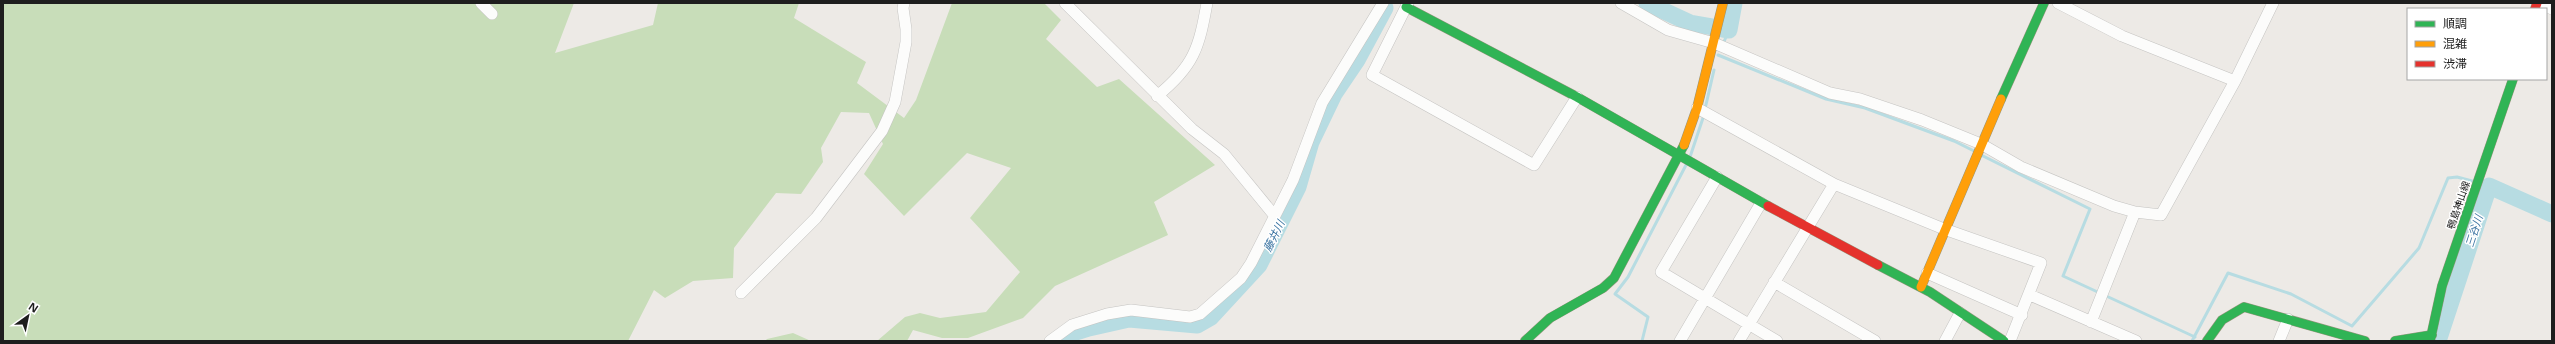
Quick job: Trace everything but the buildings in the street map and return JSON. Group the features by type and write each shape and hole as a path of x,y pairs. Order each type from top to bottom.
{"street":[{"path":"481,3 492,14"},
{"path":"741,293 816,218 882,131 895,102 906,42 903,8 904,3"},
{"path":"1065,3 1157,96 1192,129 1224,154 1274,215"},
{"path":"1157,96 1176,81 1191,63 1201,36 1207,3"},
{"path":"1050,341 1072,325 1106,314 1131,310 1190,317 1200,314 1240,278 1251,263 1293,180 1322,103 1383,3"},
{"path":"1621,3 1668,30 1714,42 1729,50 1830,93 1860,98 1922,120 1978,152 2021,167 2135,212 2161,215 2235,81 2273,3"},
{"path":"1525,341 1550,318 1575,302 1603,288 1614,278 1680,155 1697,108 1723,3"},
{"path":"1921,287 1944,230 2044,3"},
{"path":"2058,3 2122,36 2235,81"},
{"path":"2538,3 2552,9"},
{"path":"1577,97 1534,165 1372,75 1407,5 1577,97 1761,203 1921,287 2004,341"},
{"name":"鴨島神山線","path":"2431,338 2442,286 2513,80"},
{"path":"1697,108 1834,184 1944,230 2042,263 2022,315 2010,341"},
{"path":"1718,177 1661,272 1704,300 1777,341"},
{"path":"1739,341 1834,184"},
{"path":"1680,341 1761,203"},
{"path":"2090,322 2103,294 2135,212"},
{"path":"1927,273 2022,315"},
{"path":"1774,282 1875,341"},
{"path":"2030,295 2136,341"},
{"path":"2206,341 2215,327 2229,313 2244,307 2366,341"},
{"path":"1945,341 1960,313"},
{"path":"2279,341 2288,319"},
{"path":"2395,341 2431,338"}],"green space":[{"path":"3,3 574,3 555,53 653,25 658,3 799,3 794,18 866,62 857,83 904,118 916,100 952,3 1044,3 1061,20 1046,39 1097,87 1119,79 1215,165 1154,202 1168,235 1055,286 1023,318 968,338 942,338 913,330 907,341 877,341 905,317 920,313 940,318 986,312 1020,272 970,218 1011,168 967,153 904,216 864,174 883,144 869,113 841,112 821,148 823,162 801,194 776,193 734,248 733,278 693,281 665,298 654,290 628,341 3,341"},
{"path":"793,333 811,341 765,341 767,339"}],"waterway":[{"name":"藤井川","path":"1647,3 1690,23 1713,27"},
{"name":"藤井川","path":"1723,29 1729,30 1734,3"},
{"name":"藤井川","path":"1060,341 1070,334 1129,319 1197,325 1211,317 1259,265 1298,187 1311,142 1334,94 1357,60 1385,8"},
{"path":"1723,44 1729,30"},
{"path":"1718,55 1826,99 1865,108 1954,141 1974,151"},
{"path":"1705,109 1714,70"},
{"path":"1690,157 1704,115"},
{"path":"1981,155 2090,209 2063,276 2195,337"},
{"path":"1642,341 1648,317 1615,294 1628,277 1686,165"},
{"path":"2192,341 2228,273 2291,294 2352,326 2419,248 2448,178 2457,177 2472,181"},
{"name":"三谷川","path":"2438,341 2489,186 2552,214"}],"traffic: fast":[{"path":"2001,99 2044,3"},
{"path":"1406,7 1577,97 1768,206"},
{"path":"2430,341 2442,286 2513,80"},
{"path":"1525,341 1550,318 1603,288 1614,278 1684,145"},
{"path":"1878,265 1930,292 2004,341"},
{"path":"2207,341 2222,320 2244,307 2365,341"},
{"path":"2395,341 2432,335"}],"traffic: slow":[{"path":"1684,145 1697,108 1723,3"},
{"path":"1921,287 2001,99"}],"traffic: jam":[{"path":"2535,8 2537,3"},
{"path":"1768,206 1878,265"}]}
